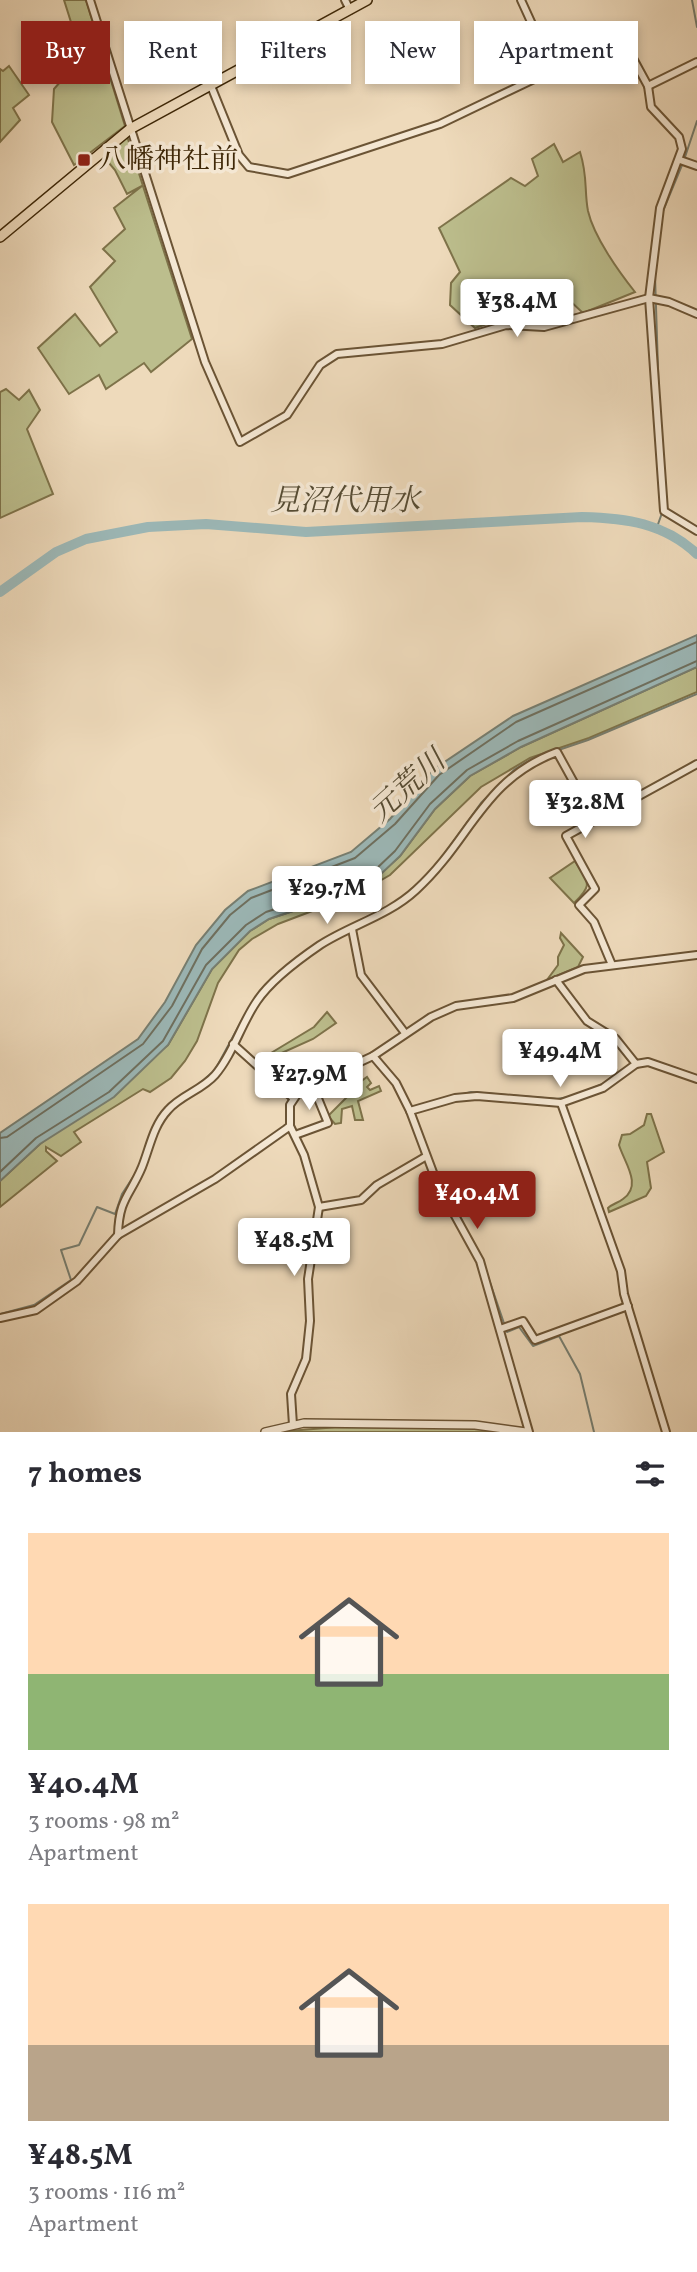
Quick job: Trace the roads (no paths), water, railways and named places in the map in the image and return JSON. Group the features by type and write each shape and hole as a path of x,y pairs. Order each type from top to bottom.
{"main road":[{"path":"0,237 130,129 367,0"}],"street":[{"path":"89,0 205,362 240,442 287,415 320,365 337,354 442,344 506,325 544,327 649,298 697,312"},
{"path":"345,0 350,10"},
{"path":"521,0 531,21"},
{"path":"648,86 697,62"},
{"path":"638,68 648,86 653,110 679,137 682,149 660,208 649,298 664,511 697,531"},
{"path":"211,86 239,155 248,167 288,174 440,124 524,84"},
{"path":"680,160 697,166"},
{"path":"118,1235 124,1196 141,1170 154,1130 174,1103 215,1076 266,990 321,944 397,906 414,892 434,874 492,794 509,777 539,759 557,752 594,818"},
{"path":"612,965 594,922 579,905 595,889 566,836 594,818 697,764"},
{"path":"352,929 361,975 405,1033"},
{"path":"293,1425 291,1394 306,1359 310,1321 308,1279 319,1207 304,1155 290,1126 293,1098 312,1084 373,1056 405,1033 456,1006 513,998 584,969 697,955"},
{"path":"556,980 587,1021 616,1039 636,1064"},
{"path":"233,1044 293,1098"},
{"path":"265,1432 293,1425 475,1425 528,1432 480,1261 454,1220 425,1157 411,1111 396,1083 373,1056"},
{"path":"411,1111 455,1098 477,1096 561,1103 603,1088 636,1064 657,1063 697,1079"},
{"path":"295,1135 328,1124 312,1084"},
{"path":"561,1103 621,1271 628,1306 666,1432"},
{"path":"0,1318 36,1310 52,1300 78,1281 118,1235 155,1211 215,1180 290,1126"},
{"path":"319,1207 362,1200 377,1185 425,1157"},
{"path":"500,1329 523,1321 535,1340 628,1306"}],"water":[{"path":"697,635 697,667 521,747 470,776 435,809 400,856 381,874 341,895 269,919 250,931 212,969 168,1045 114,1097 40,1144 0,1181 0,1133 138,1039 165,1002 196,945 225,910 248,891 351,852 390,819 434,769 513,716"}],"waterway":[{"path":"692,0 697,27"},
{"path":"684,160 697,121"},
{"path":"663,211 682,165"},
{"path":"655,276 659,399"},
{"path":"657,527 662,513"},
{"name":"見沼代用水","path":"306,532 582,517 644,524 671,535 697,554"},
{"name":"見沼代用水","path":"0,592 56,552 86,539 148,527 206,524 306,532 582,517 644,524 671,535 697,554"},
{"path":"445,853 481,803 515,769 532,759 588,740 697,694"},
{"path":"254,1000 261,991"},
{"path":"199,1084 215,1070 242,1020"},
{"path":"649,1059 690,1073"},
{"path":"609,1079 633,1063"},
{"path":"581,1093 605,1083"},
{"path":"414,1107 471,1092 557,1099 569,1097"},
{"path":"139,1166 156,1122"},
{"path":"0,1314 34,1305 71,1280 61,1250 79,1245 97,1207 115,1214 122,1194 137,1171"},
{"path":"483,1262 507,1332 519,1327 533,1346 559,1336 580,1374 594,1432"}],"place":[{"name":"八幡神社前","path":"84,160"}],"water label":[{"name":"元荒川","path":"408,787"}]}
